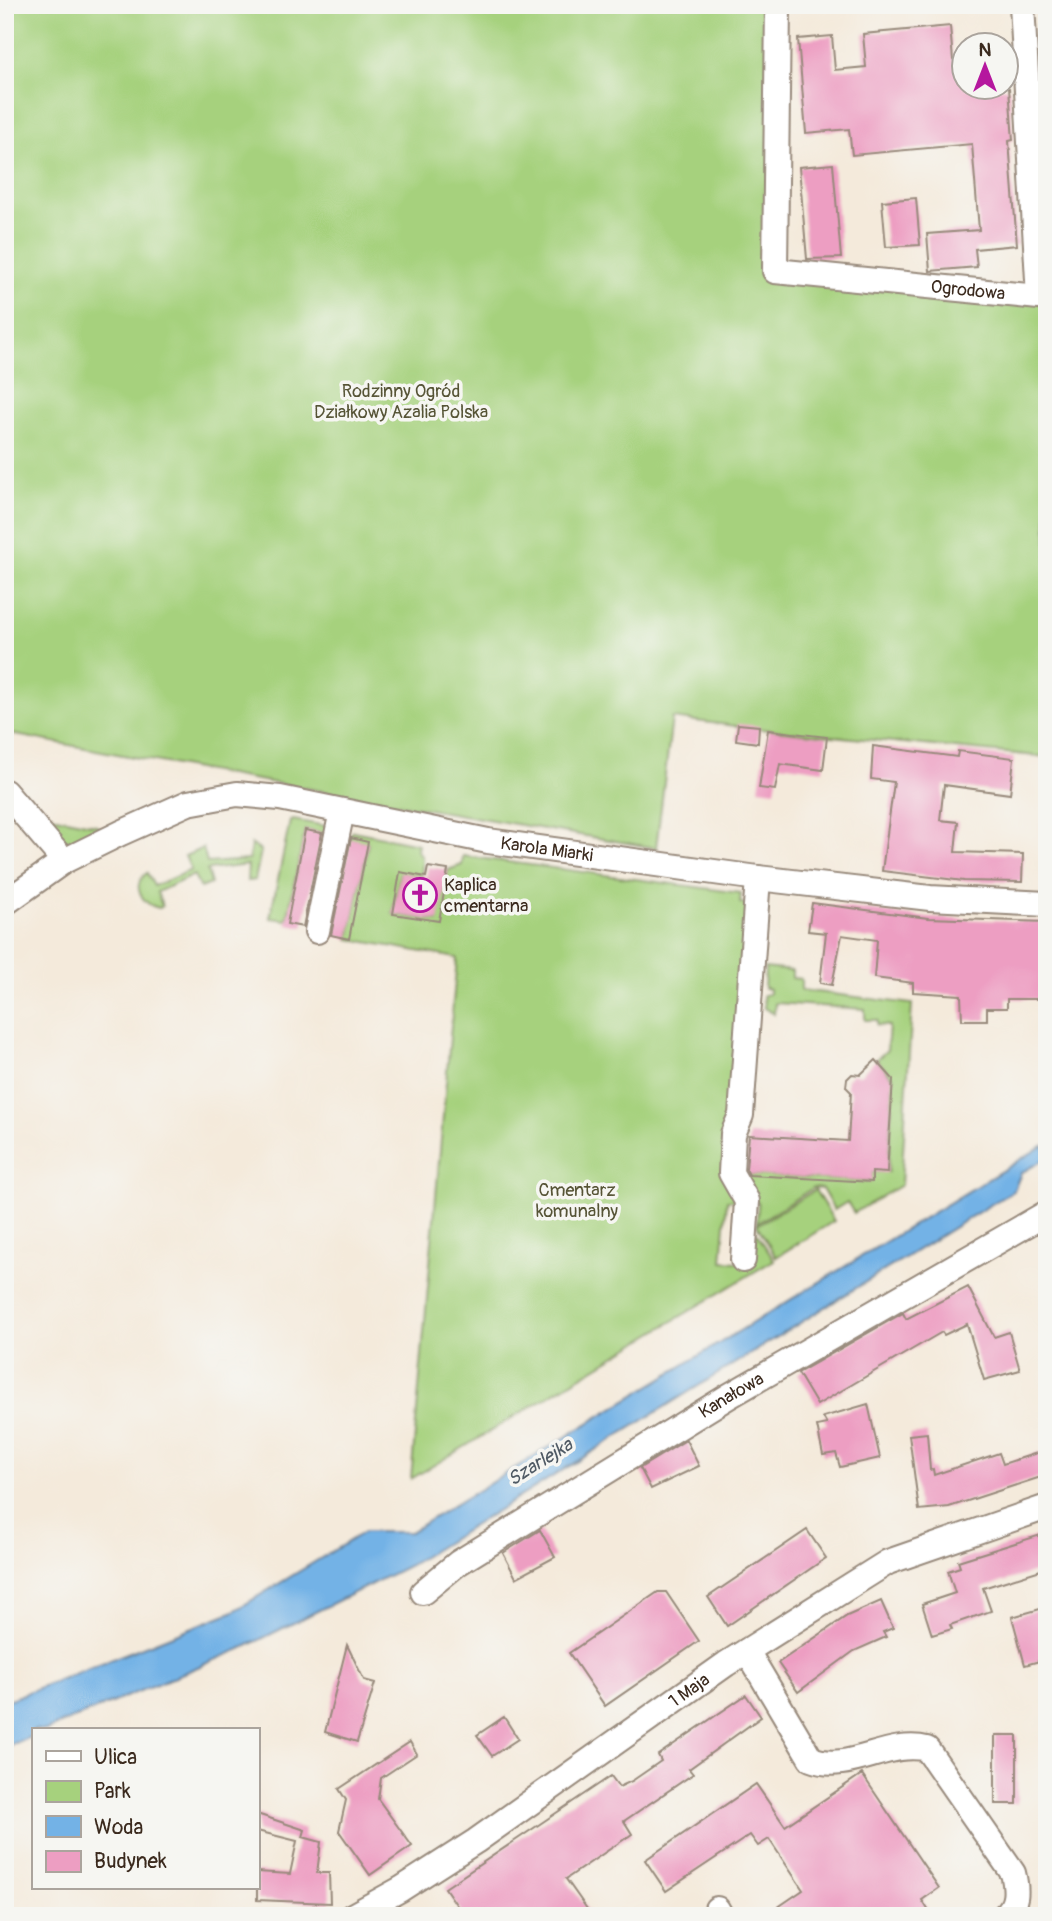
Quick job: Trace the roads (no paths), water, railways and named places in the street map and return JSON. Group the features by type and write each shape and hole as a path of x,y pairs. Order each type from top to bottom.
{"street":[{"name":"Ogrodowa","path":"778,5 775,271 1039,297 1022,5"},
{"path":"5,792 64,861"},
{"name":"Karola Miarki","path":"5,903 64,861 164,813 212,797 259,795 488,841 758,878 930,898 1047,904"},
{"path":"317,931 342,811"},
{"path":"743,1261 747,1200 733,1179 731,1168 733,1134 741,1115 758,878"},
{"name":"Kanałowa","path":"423,1592 458,1563 729,1396 1047,1213"},
{"name":"1 Maja","path":"352,1916 401,1889 476,1841 747,1651 888,1562 1047,1507"},
{"path":"747,1651 811,1759 825,1765 911,1745 927,1749 1013,1873 1017,1890 1011,1910 1004,1916"}],"water":[{"name":"Szarlejka","path":"1044,1145 1047,1158 1021,1173 1014,1190 410,1565 241,1649 51,1728 32,1728 32,1736 5,1747 5,1701 234,1611 364,1532 410,1532"}],"place":[{"name":"Kaplica cmentarna","path":"420,895"}],"park label":[{"name":"Rodzinny Ogród Działkowy Azalia Polska","path":"401,401"},
{"name":"Cmentarz komunalny","path":"577,1200"}]}
